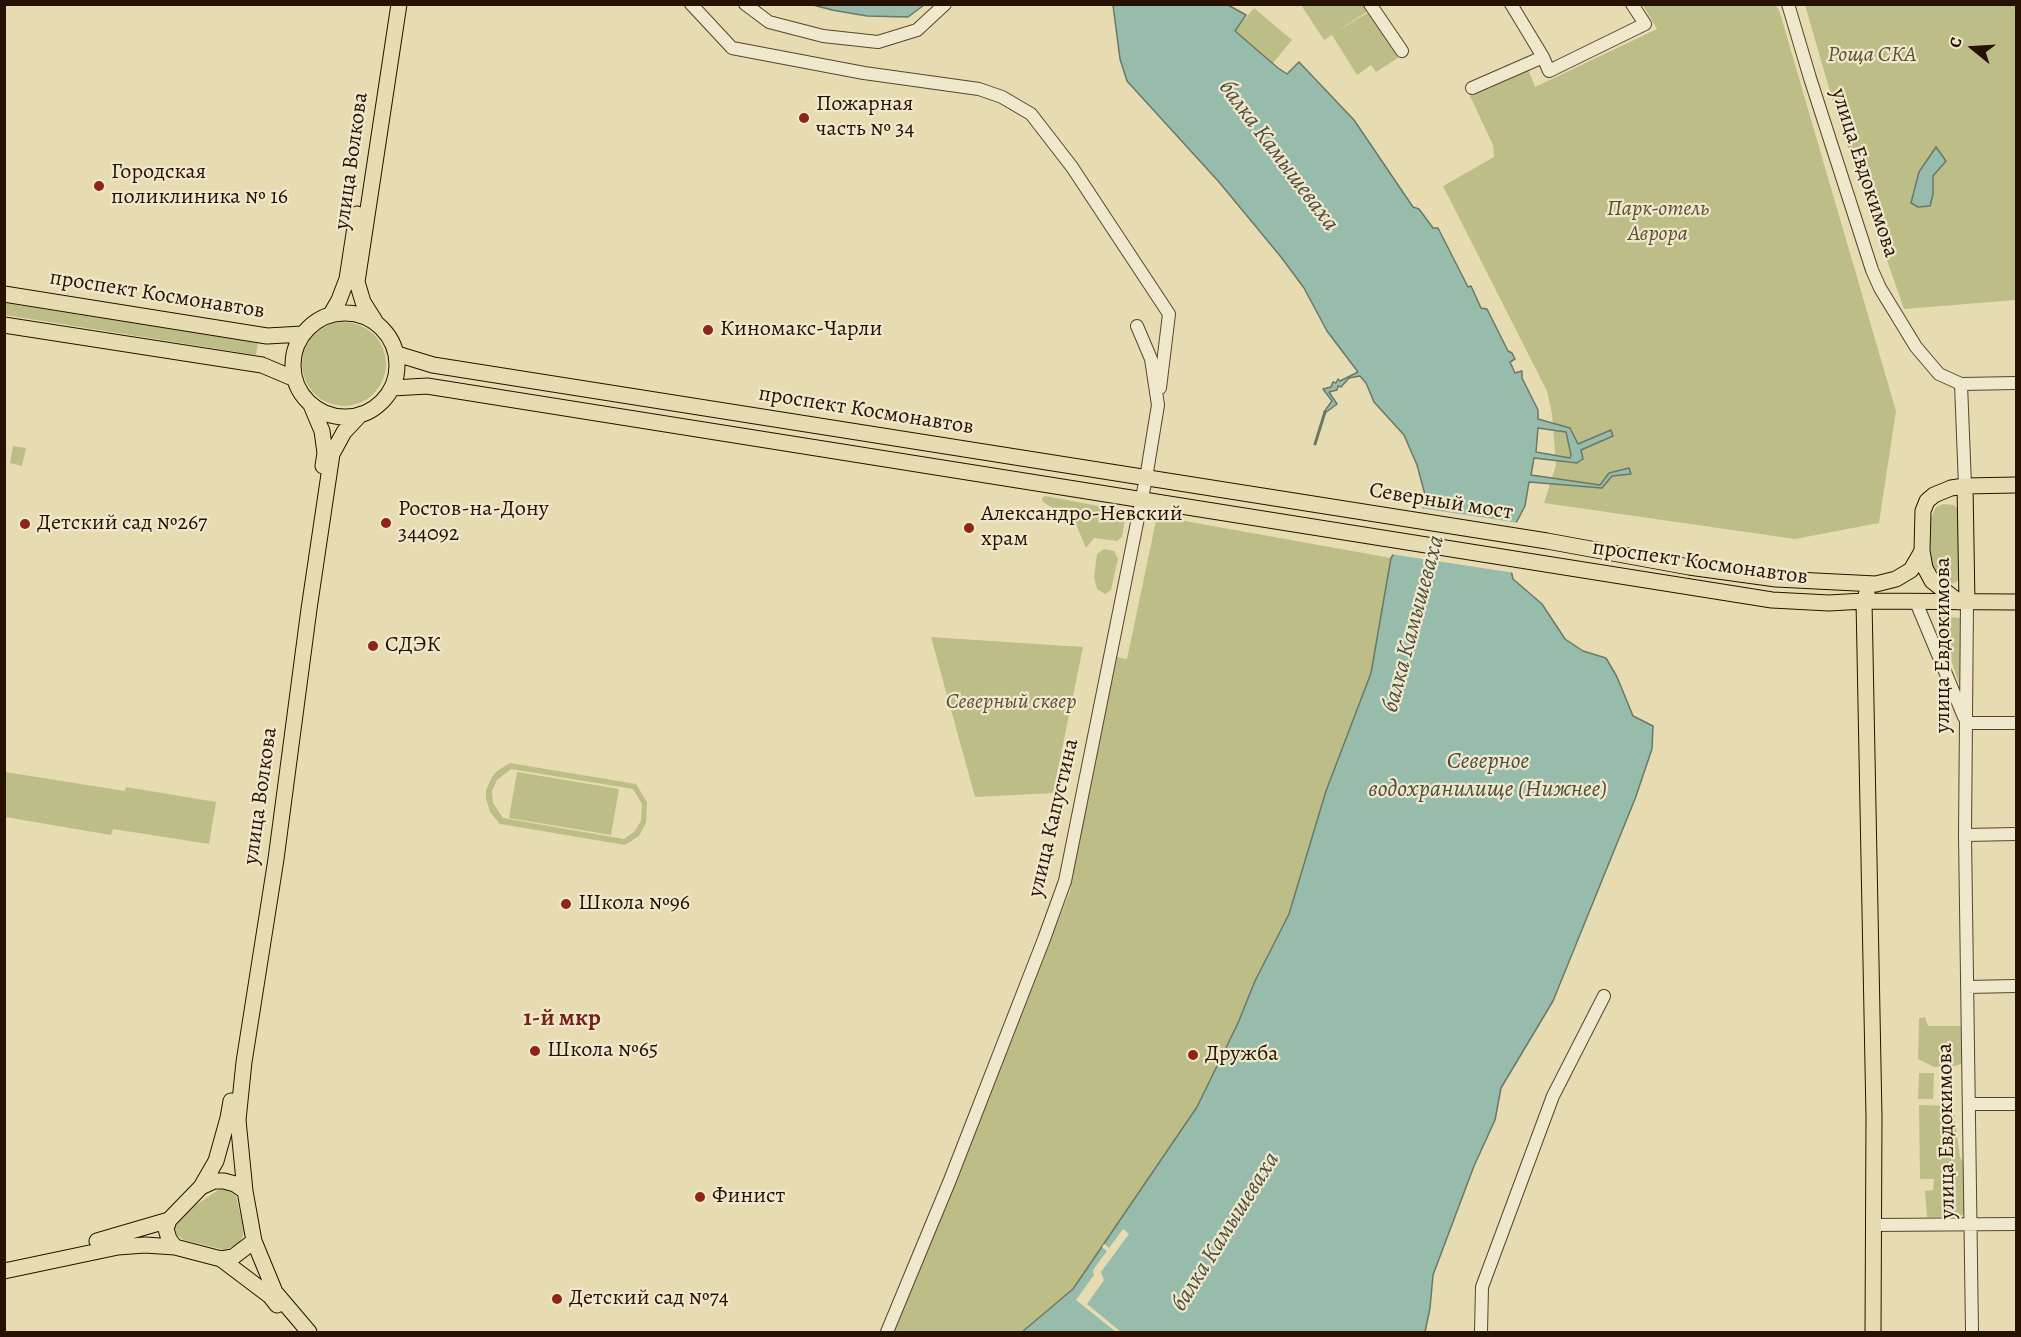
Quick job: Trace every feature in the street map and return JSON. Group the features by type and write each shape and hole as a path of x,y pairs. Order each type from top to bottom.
{"main road":[{"name":"улица Волкова","path":"331,314 339,300 346,279 389,4"},
{"name":"улица Волкова","path":"375,321 363,302 357,282 399,4"},
{"name":"проспект Космонавтов","path":"4,294 267,336 303,334"},
{"path":"346,312 375,321 386,331 397,354 398,371 393,388 384,401 373,410 359,416 343,418 327,415 311,405 299,391 295,379 293,357 303,334 314,322 331,314 346,312"},
{"path":"4,326 262,365 295,379"},
{"name":"проспект Космонавтов","path":"397,354 432,364 1328,507"},
{"name":"проспект Космонавтов","path":"393,388 428,386 1324,529"},
{"name":"улица Волкова","path":"201,1187 216,1161 228,1118 268,858 325,453 322,431 311,405"},
{"name":"улица Волкова","path":"245,1191 238,1120 244,1062 276,859 312,586 332,454 344,432 359,416"},
{"path":"1963,602 1932,581 1925,568 1922,551 1923,511 1928,501 1943,490 1965,486 2016,485"},
{"name":"улица Евдокимова","path":"1963,602 1965,486"},
{"name":"Северный мост","path":"1328,507 1547,541"},
{"name":"Северный мост","path":"1324,529 1544,562"},
{"name":"проспект Космонавтов","path":"1547,541 1689,567 1776,579 1860,584 1886,583 1903,576 1911,570 1922,551"},
{"name":"проспект Космонавтов","path":"1544,562 1687,588 1772,600 1829,603 1864,600 2016,602"},
{"path":"1874,1332 1864,600 1871,585 1876,584"},
{"path":"176,1247 169,1239 166,1229 169,1220 201,1187 214,1181 224,1180 235,1184 245,1191 254,1241 275,1292 309,1332"},
{"path":"4,1262 116,1237 169,1220"},
{"path":"221,1259 233,1257 254,1241"},
{"path":"4,1271 118,1247 145,1245 176,1247 221,1259 270,1296 300,1332"}],"street":[{"path":"691,4 732,48 864,73 980,89 1002,97 1031,114 1072,167 1169,314 1158,405"},
{"path":"744,4 769,22 823,36 878,42 917,30 945,4"},
{"path":"1370,4 1402,51"},
{"path":"1511,4 1544,57 1549,71 1645,24 1632,4"},
{"name":"улица Евдокимова","path":"1788,4 1813,88 1872,270 1880,288 1916,347 1928,362 1940,374 1961,384 1965,486"},
{"path":"1472,88 1544,57"},
{"name":"улица Капустина","path":"887,1332 950,1180 1065,881 1142,499 1158,405 1151,359 1137,326"},
{"path":"1961,384 2016,383"},
{"path":"1916,602 1967,723 2016,723"},
{"name":"улица Евдокимова","path":"1963,602 1967,723 1965,835 1972,1332"},
{"path":"1965,835 2016,834"},
{"path":"1967,987 2016,986"},
{"path":"1481,1332 1482,1287 1553,1096 1604,996"},
{"path":"1969,1104 2016,1104"},
{"path":"1874,1225 2016,1224"}],"green space":[{"path":"1301,5 1364,5 1368,11 1336,32 1369,12 1398,58 1376,72 1371,65 1357,75 1332,35 1324,40"},
{"name":"Парк-отель Аврора","path":"1643,5 1776,5 1780,13 1896,411 1879,523 1795,539 1544,503 1556,465 1552,414 1547,391 1443,186 1494,157 1493,145 1470,96 1528,69 1535,87 1657,29"},
{"name":"Роща СКА","path":"1805,5 2016,5 2016,300 1904,309 1838,119"},
{"path":"1254,8 1292,40 1273,63 1235,31"},
{"path":"5,303 258,343 256,355 5,315"},
{"path":"336,322 352,322 368,329 379,340 386,356 383,380 374,394 352,406 336,406 320,399 309,388 302,372 302,356 309,340 320,329"},
{"path":"13,446 26,448 22,466 10,463"},
{"path":"1045,496 1120,510 1125,519 1122,537 1117,541 1094,538 1086,548 1075,522 1043,502 1042,498"},
{"path":"1944,504 1954,505 1961,512 1960,578 1947,585 1943,584 1930,566 1931,518 1936,507"},
{"name":"Дружба","path":"1157,516 1391,558 1371,673 1326,791 1289,914 1255,981 1238,1023 1197,1107 1073,1289 1022,1332 894,1332 1070,891 1088,791 1117,657 1127,659"},
{"path":"1104,549 1114,551 1118,559 1111,590 1105,594 1097,589 1094,577 1097,554"},
{"path":"1944,616 1960,618 1962,623 1964,686 1960,686 1939,625"},
{"name":"Северный сквер","path":"931,637 1083,647 1053,793 975,797"},
{"path":"510,763 636,784 647,802 646,823 639,836 625,845 500,824 490,812 486,798 486,790 497,771","holes":["511,769 633,789 642,804 641,821 634,832 624,839 503,818 493,803 492,791 497,780"]},
{"path":"5,772 125,791 126,787 216,802 209,844 113,829 111,835 5,817"},
{"path":"517,772 619,789 611,835 509,818"},
{"path":"1925,1017 1928,1026 1963,1026 1964,1063 1934,1067 1918,1059 1919,1018"},
{"path":"1919,1073 1934,1073 1933,1099 1918,1099"},
{"path":"1919,1105 1953,1106 1960,1157 1967,1170 1967,1211 1960,1217 1927,1217 1925,1191 1933,1190 1934,1179 1920,1179"},
{"path":"224,1189 236,1196 244,1232 238,1244 225,1250 184,1240 177,1235 174,1226 178,1217 218,1190"}],"water":[{"path":"813,5 924,5 908,17 867,16"},
{"name":"Северное водохранилище (Нижнее)","path":"1113,5 1228,5 1246,15 1235,31 1287,74 1299,62 1354,120 1413,207 1419,209 1433,228 1438,228 1468,287 1471,286 1481,308 1487,309 1508,351 1512,353 1515,359 1510,362 1515,373 1522,371 1522,378 1538,410 1538,419 1570,428 1578,444 1611,430 1613,436 1581,450 1583,459 1577,463 1534,458 1531,475 1600,485 1609,473 1629,468 1631,474 1612,476 1602,488 1529,482 1525,506 1505,544 1513,579 1542,604 1565,639 1583,651 1606,658 1617,677 1633,716 1653,726 1652,749 1635,799 1553,1001 1501,1088 1495,1120 1474,1166 1433,1275 1425,1332 1022,1332 1073,1289 1197,1107 1238,1023 1255,981 1289,914 1326,791 1371,673 1391,558 1427,502 1417,465 1404,435 1374,402 1366,383 1360,376 1349,378 1341,387 1338,386 1337,390 1329,392 1337,404 1324,412 1332,401 1323,389 1331,387 1338,379 1340,381 1358,372 1327,331 1304,288 1281,257 1219,182 1127,81 1120,59","holes":["1538,428 1566,432 1570,458 1536,452"]},
{"path":"1936,147 1946,161 1933,176 1930,206 1918,207 1911,203 1919,172"}],"pier":[{"path":"1420,508 1519,523 1508,544 1515,573 1390,554"},
{"path":"1123,1229 1129,1234 1101,1272 1104,1280 1087,1304 1121,1332 1116,1332 1076,1300 1094,1275 1093,1270 1107,1251 1102,1247 1104,1244 1109,1248"}],"waterway":[{"path":"1315,444 1325,412"}],"place":[{"name":"Пожарная часть № 34","path":"804,118"},
{"name":"Городская поликлиника № 16","path":"99,186"},
{"name":"Киномакс-Чарли","path":"708,330"},
{"name":"Ростов-на-Дону 344092","path":"386,523"},
{"name":"Детский сад №267","path":"25,524"},
{"name":"Александро-Невский храм","path":"969,528"},
{"name":"СДЭК","path":"373,646"},
{"name":"Школа №96","path":"566,904"},
{"name":"Школа №65","path":"535,1051"},
{"name":"Дружба","path":"1193,1055"},
{"name":"Финист","path":"700,1197"},
{"name":"Детский сад №74","path":"557,1299"}],"district":[{"name":"1-й мкр","path":"562,1019"}],"water label":[{"name":"балка Камышеваха","path":"1278,156"},
{"name":"балка Камышеваха","path":"1414,624"},
{"name":"балка Камышеваха","path":"1226,1232"}]}
